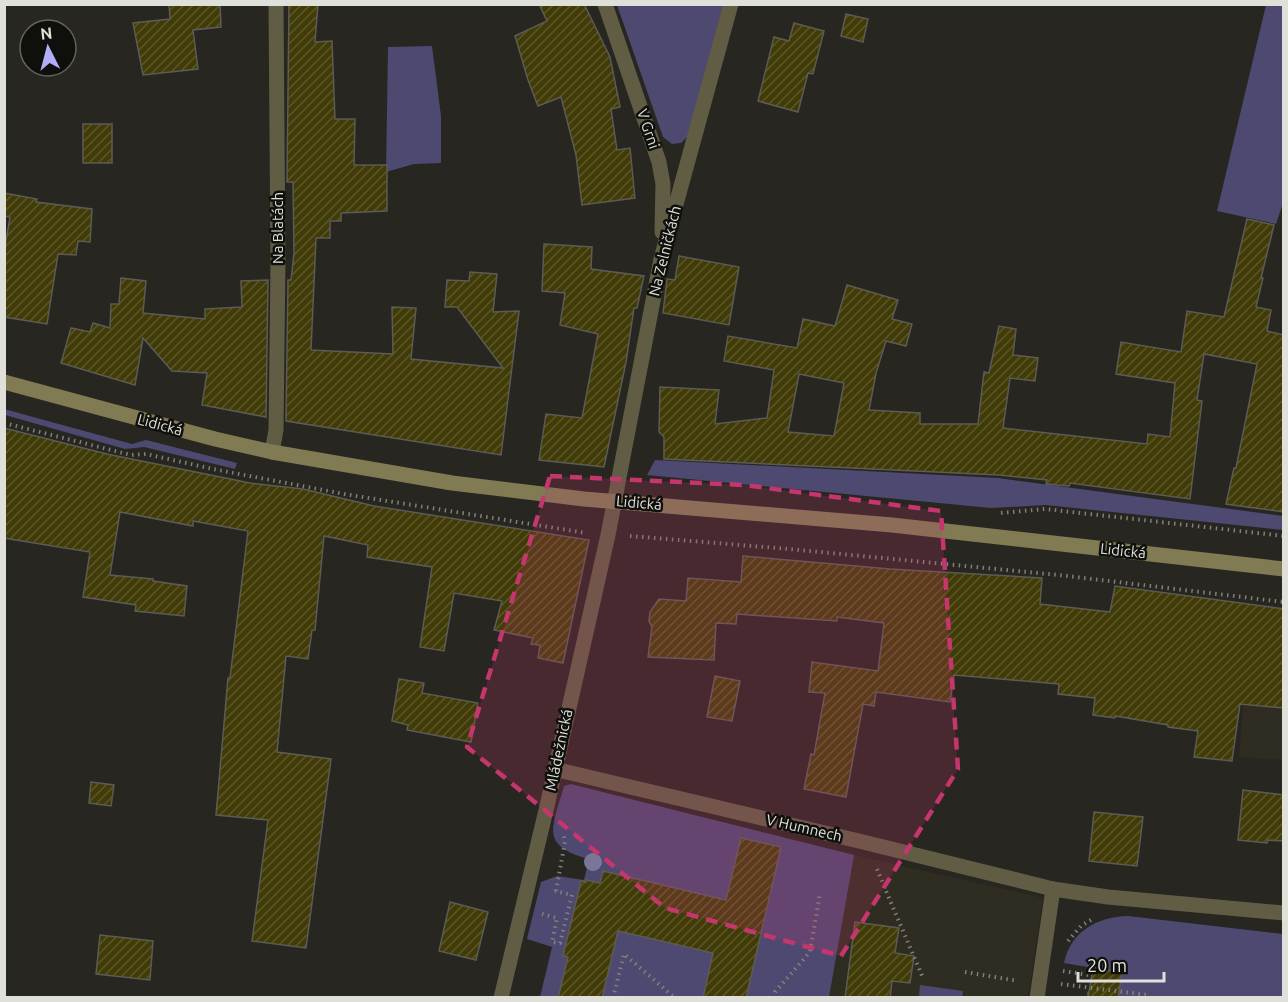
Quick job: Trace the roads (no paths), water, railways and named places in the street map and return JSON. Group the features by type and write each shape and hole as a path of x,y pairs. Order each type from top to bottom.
{"main road":[{"name":"Lidická","path":"4,382 215,439 272,452 452,483 614,501 892,525 1284,569"}],"street":[{"name":"Na Blatách","path":"272,452 276,430 278,284 276,4"},
{"name":"V Grni","path":"605,4 660,169 663,198 661,260"},
{"name":"Na Zelničkách","path":"614,501 661,260 731,4"},
{"name":"Mládežnická","path":"501,998 548,806 614,501"},
{"name":"V Humnech","path":"554,770 1053,889 1108,897 1284,913"},
{"path":"1039,988 1053,889"}]}
